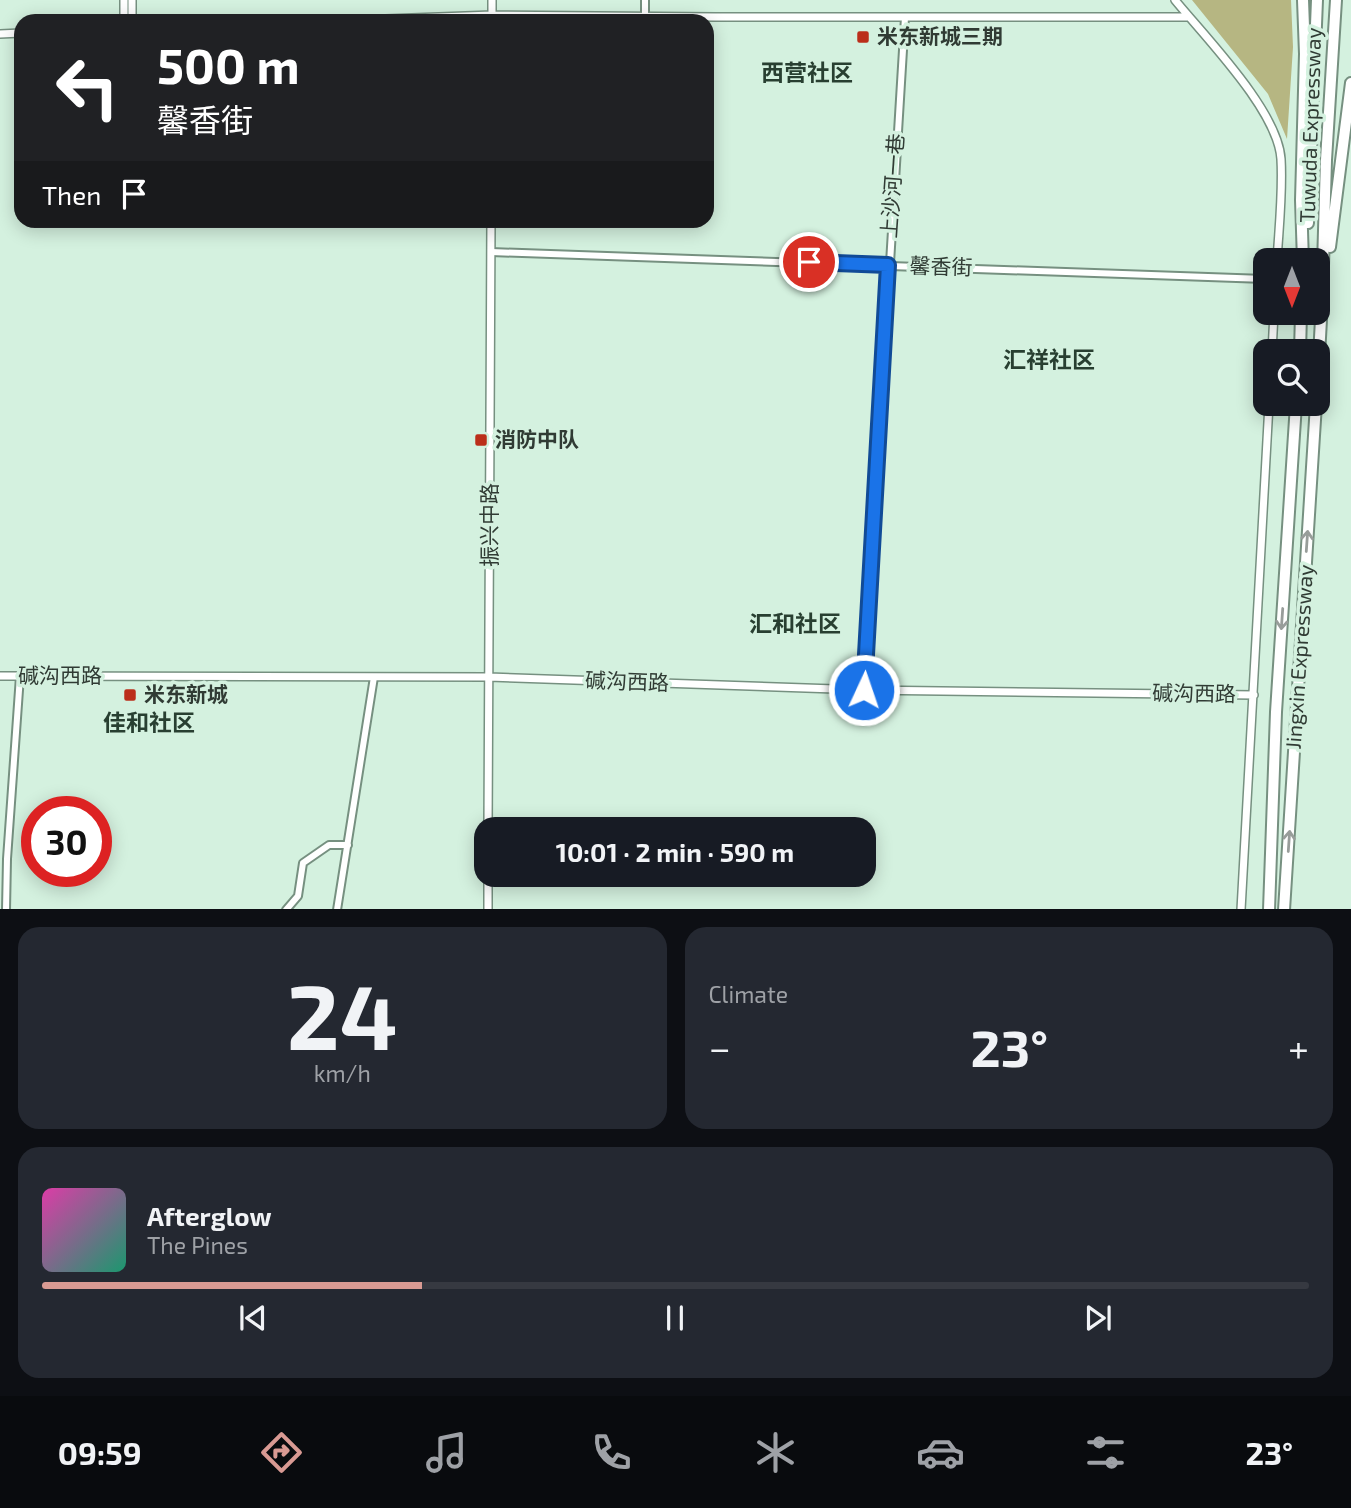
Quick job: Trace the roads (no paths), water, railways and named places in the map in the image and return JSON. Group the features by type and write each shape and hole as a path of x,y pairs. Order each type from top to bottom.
{"highway":[{"path":"1303,0 1303,248"},
{"name":"Tuwuda Expressway","path":"1304,248 1309,222 1317,0"},
{"name":"Tuwuda Expressway","path":"1324,248 1336,0"},
{"path":"1329,248 1351,83"},
{"name":"Jingxin Expressway","path":"1269,909 1276,712 1295,416"},
{"name":"Jingxin Expressway","path":"1284,909 1315,416"}],"street":[{"path":"1175,0 1259,102 1273,130 1281,156 1277,248"},
{"path":"714,16 1189,17"},
{"name":"上沙河一巷","path":"864,690 905,17"},
{"name":"振兴中路","path":"488,817 491,228"},
{"name":"馨香街","path":"491,252 1253,279"},
{"path":"1241,909 1268,416"},
{"name":"碱沟西路","path":"0,676 489,677 864,690 1254,695"},
{"path":"6,909 20,676"},
{"path":"338,909 374,677"},
{"path":"286,909 298,896 303,863 329,845 348,845"},
{"path":"488,887 488,909"}],"place":[{"name":"米东新城三期","path":"863,37"},
{"name":"消防中队","path":"481,440"},
{"name":"米东新城","path":"130,695"}],"district":[{"name":"西营社区","path":"807,73"},
{"name":"汇祥社区","path":"1049,360"},
{"name":"汇和社区","path":"795,624"},
{"name":"佳和社区","path":"149,723"}]}
